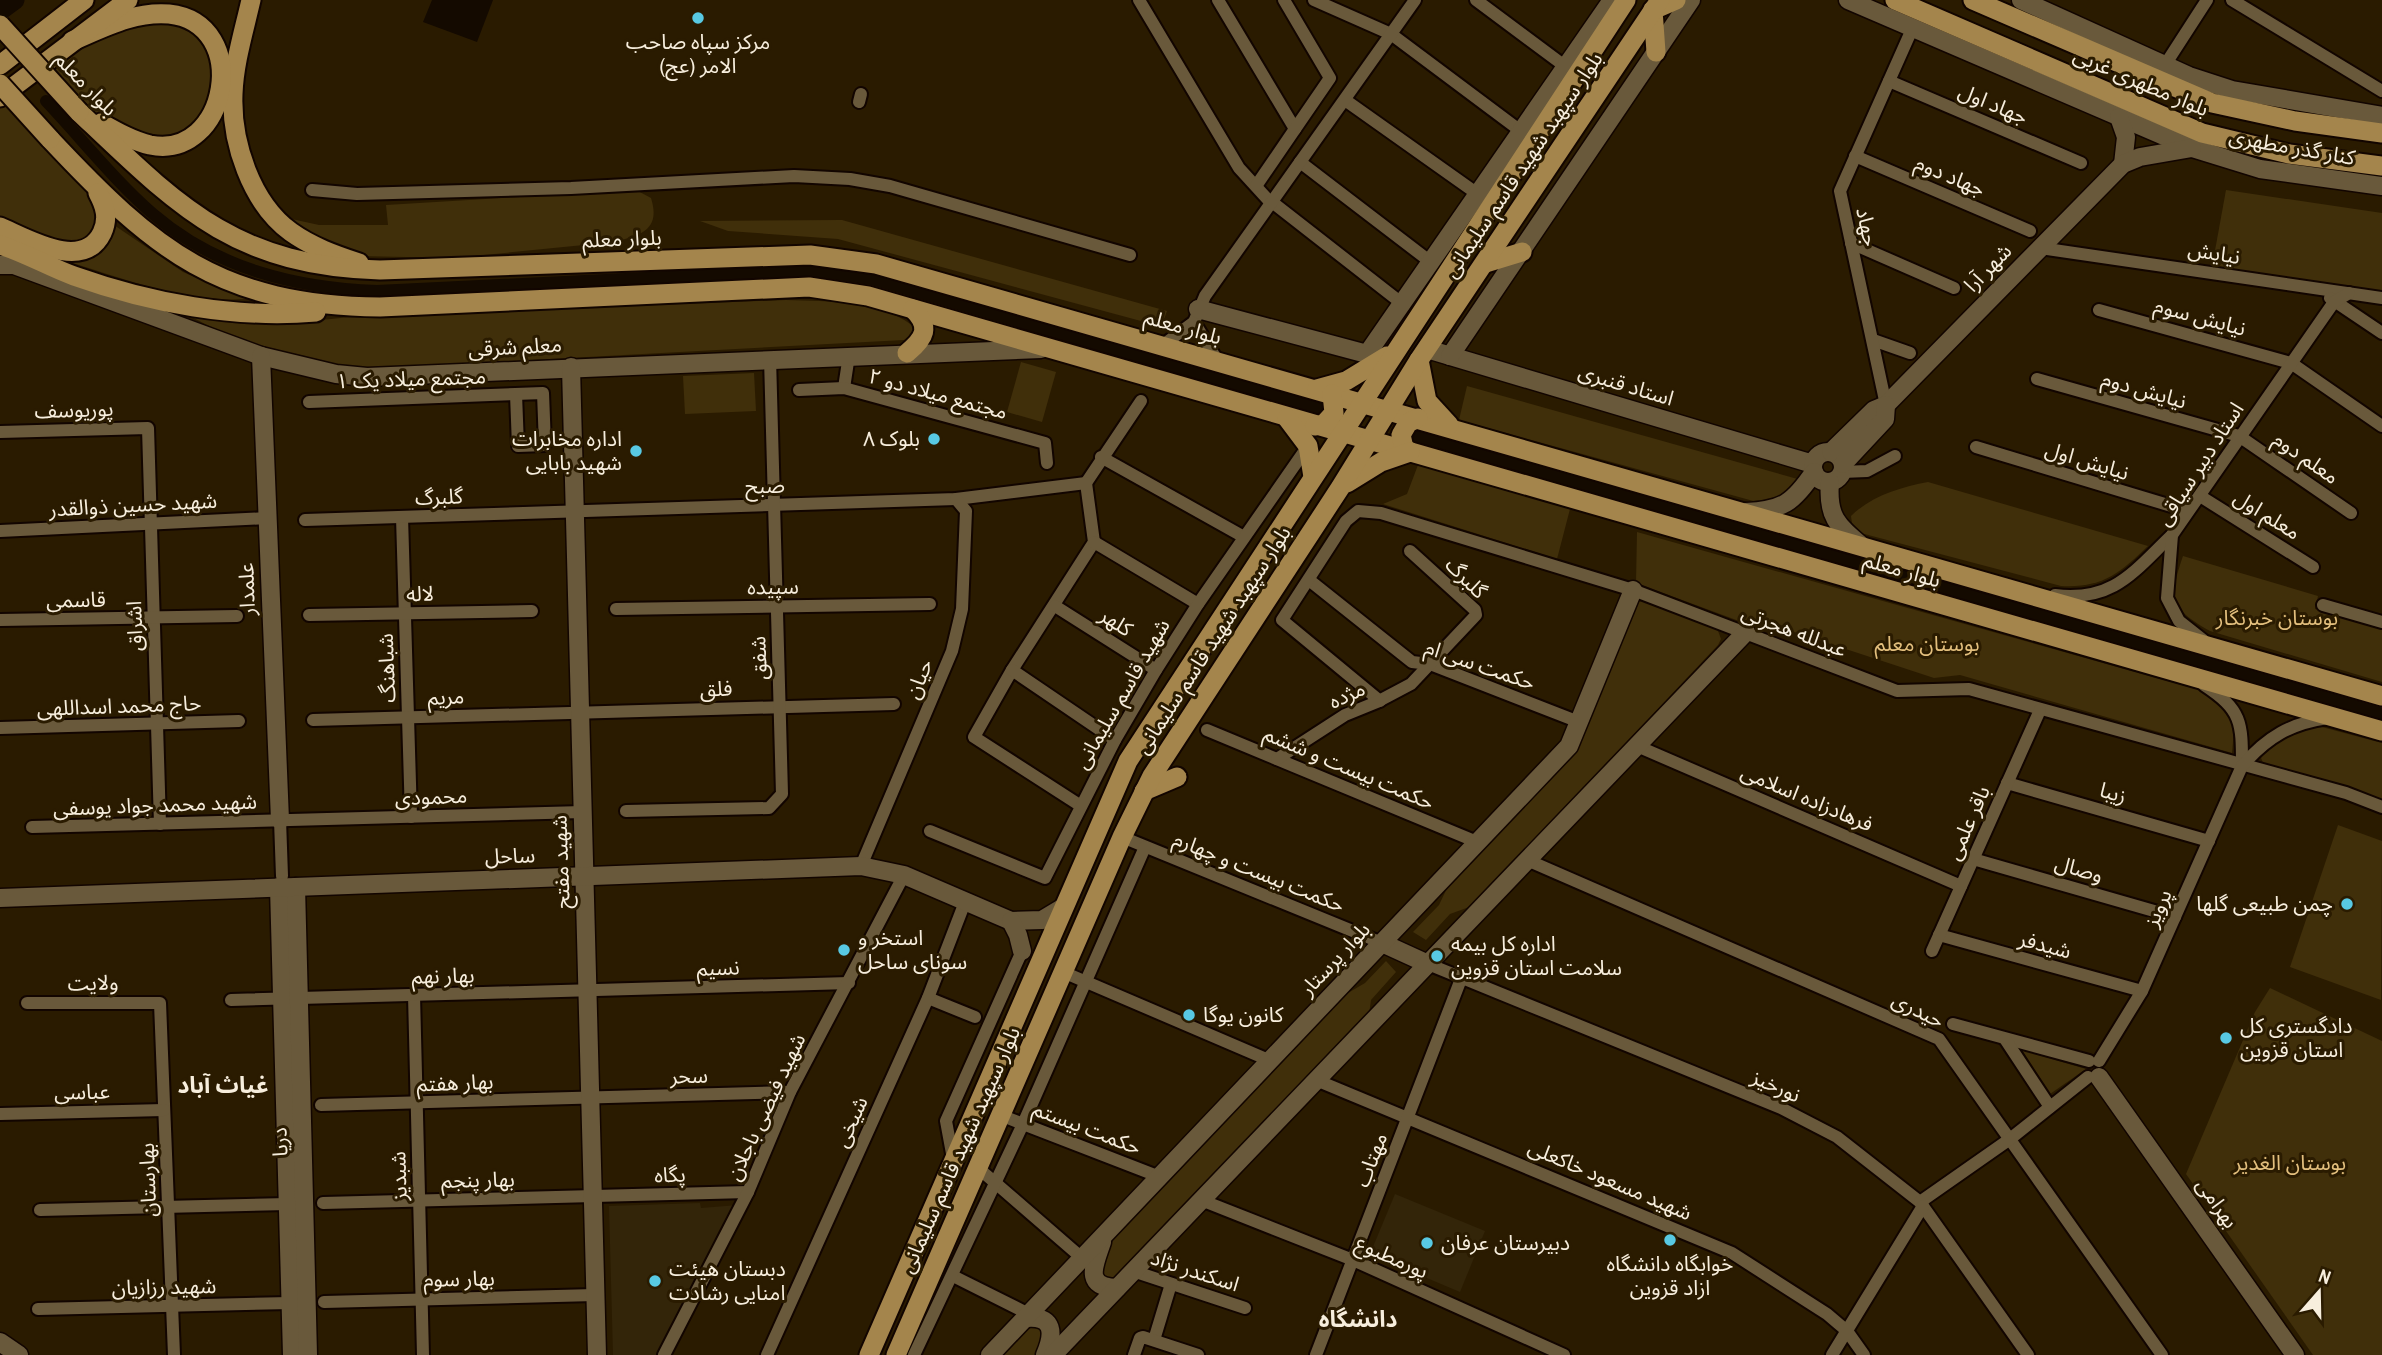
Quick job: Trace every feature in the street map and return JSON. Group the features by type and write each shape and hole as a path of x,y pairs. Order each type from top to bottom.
{"main road":[{"path":"0,97 128,0"},
{"path":"251,0 233,93 239,153 251,181 288,230 334,255 380,270"},
{"path":"1656,52 1656,5 1675,0"},
{"name":"بلوار مطهری غربی","path":"1895,0 2202,134 2289,154 2382,166"},
{"name":"بلوار مطهری غربی","path":"1973,0 2212,103 2382,133"},
{"path":"0,65 78,4"},
{"name":"بلوار سپهبد شهید قاسم سلیمانی","path":"869,1355 1128,761 1397,348 1431,275 1615,4"},
{"name":"بلوار سپهبد شهید قاسم سلیمانی","path":"908,1354 978,1167 1144,791 1423,355 1656,5"},
{"path":"72,41 137,15 170,14 188,19 208,36 218,52 224,72 220,97 210,117 195,134 176,143 152,146 131,139 79,112"},
{"name":"بلوار معلم","path":"0,25 79,112 182,208 254,247 292,259 332,269 380,270 810,255 876,264 2382,696"},
{"path":"0,84 94,185 156,242 240,287 329,307 380,307"},
{"path":"0,227 50,248 69,253 85,250 97,242 105,227 106,209 94,185"},
{"path":"2,252 140,295 215,310 279,315 380,307 809,286 868,296 1286,418 1308,446 1312,477"},
{"path":"1486,263 1522,252"},
{"path":"907,353 922,341 925,331 924,320 913,309"},
{"path":"1315,426 1324,424 1331,417 1335,403 1324,392 1368,370 1397,348"},
{"path":"1423,355 1427,401 1452,428"},
{"name":"بلوار معلم","path":"1286,418 2382,731"},
{"path":"1410,452 1404,448 1401,435 1408,423 1418,418"},
{"path":"1340,488 1381,462 1410,452"},
{"path":"1144,791 1177,777"}],"street":[{"path":"1139,0 1239,168 1271,202 1404,304"},
{"path":"1218,0 1295,129"},
{"path":"1256,186 1330,78 1284,0"},
{"path":"1314,0 1391,34 1522,132"},
{"path":"1163,345 1196,315 1271,202 1415,0"},
{"path":"1476,0 1566,67"},
{"path":"1450,356 1691,0"},
{"name":"کنار گذر مطهری","path":"1848,0 2192,148 2260,169 2382,186"},
{"path":"2021,0 2165,65 2232,90 2375,115"},
{"path":"2165,65 2207,0"},
{"path":"2232,0 2382,91"},
{"path":"1196,315 1367,354 1404,304 1431,275 1479,195 1566,67 1615,4"},
{"name":"جهاد","path":"1886,405 1840,191 1913,27"},
{"name":"جهاد اول","path":"1889,81 2081,163"},
{"path":"1345,100 1479,195"},
{"path":"2338,127 2375,115"},
{"path":"2119,117 2126,137 2123,164 2140,157 2192,148"},
{"name":"جهاد دوم","path":"1855,156 2030,231"},
{"path":"1300,162 1431,275"},
{"name":"شهر آرا","path":"1744,512 1781,507 1791,501 1818,456 1837,468 1874,410 1886,405 2123,164"},
{"path":"312,190 357,194 571,188 794,176 850,179 890,186 1130,254"},
{"path":"1851,243 1954,288"},
{"name":"نيايش","path":"2040,248 2382,298"},
{"name":"معلم شرقی","path":"2,252 14,265 261,356 336,374 394,375 1051,348"},
{"path":"2318,288 2334,302 2382,333"},
{"path":"2334,302 2349,293"},
{"name":"استاد دبیر سیاقی","path":"2215,648 2179,621 2171,611 2166,585 2172,535 2334,302"},
{"name":"نیایش سوم","path":"2099,310 2291,363 2382,426"},
{"path":"1196,315 1217,360"},
{"path":"1872,340 1910,353"},
{"path":"844,388 849,355"},
{"name":"استاد قنبری","path":"1423,355 1450,356 1813,468"},
{"name":"علمدار","path":"261,356 280,820"},
{"name":"شفق","path":"626,811 769,808 782,794 769,358"},
{"name":"شهید مفتح","path":"571,367 597,1355"},
{"path":"394,375 395,399"},
{"name":"نیایش دوم","path":"2038,379 2239,436"},
{"name":"مجتمع میلاد دو ۲","path":"799,390 844,388 1045,443 1047,463"},
{"name":"مجتمع میلاد یک ۱","path":"309,402 395,399 516,394 543,393 545,445 518,446 516,394"},
{"path":"1081,806 974,737 1012,670 1094,542 1086,483 1141,401"},
{"name":"پوریوسف","path":"0,432 148,428"},
{"name":"اشراق","path":"148,428 160,824"},
{"name":"معلم دوم","path":"2239,436 2351,513"},
{"name":"شهید قاسم سلیمانی","path":"930,831 1045,878 1115,740 1156,670 1198,604 1308,446"},
{"name":"نیایش اول","path":"1976,447 2188,511"},
{"path":"1813,468 1820,480 1837,468 1867,471 1895,456"},
{"path":"1101,457 1244,537"},
{"path":"1837,468 1828,501 1832,518 1863,547"},
{"name":"صبح","path":"575,512 956,499 1086,483"},
{"name":"معلم اول","path":"2200,496 2313,567"},
{"name":"حیان","path":"861,866 952,651 961,609 966,511 956,499"},
{"name":"عبدلله هجرتی","path":"1380,701 1282,620 1346,521 1358,511 1369,511 1633,590 1897,691 1969,689 2346,793 2382,807"},
{"name":"گلبرگ","path":"305,520 575,512"},
{"name":"شباهنگ","path":"402,517 411,817"},
{"name":"شهید حسین ذوالقدر","path":"0,531 267,518"},
{"path":"2026,593 2070,597 2103,593 2131,576 2172,535"},
{"path":"1094,542 1198,604"},
{"name":"گلبرگ","path":"1410,551 1475,610 1476,615 1430,664"},
{"name":"حکمت سی ام","path":"1309,580 1412,662 1430,664 1579,722"},
{"name":"بلوار پرستار","path":"989,1355 1569,746 1633,590"},
{"name":"سپیده","path":"616,609 930,604"},
{"path":"2322,605 2382,622"},
{"name":"کلهر","path":"1055,606 1156,670"},
{"name":"لاله","path":"309,615 532,611"},
{"name":"قاسمی","path":"0,620 237,616"},
{"path":"1053,1355 1746,632"},
{"name":"مژده","path":"1277,759 1345,715 1380,701 1411,684 1430,664"},
{"path":"1012,670 1115,740"},
{"name":"پرویز","path":"2187,675 2218,694 2236,712 2241,724 2242,766"},
{"name":"فلق","path":"580,712 894,704"},
{"name":"باقر علمی","path":"1932,951 2040,710"},
{"name":"مریم","path":"313,720 580,712"},
{"name":"پرویز","path":"1832,1355 1921,1204 2010,1139 2094,1069 2142,991 2242,766 2270,738 2288,727 2335,718"},
{"name":"حاج محمد اسداللهی","path":"0,728 239,722"},
{"name":"حکمت بیست و ششم","path":"1207,730 1477,842"},
{"name":"فرهادزاده اسلامی","path":"1637,746 1961,886"},
{"name":"زیبا","path":"2007,783 2208,841"},
{"name":"محمودی","path":"280,820 583,812"},
{"path":"280,820 286,884"},
{"name":"شهید محمد جواد یوسفی","path":"32,827 280,820"},
{"name":"حکمت بیست و چهارم","path":"1122,837 1382,943"},
{"path":"908,1354 953,1276 1145,847"},
{"name":"وصال","path":"1973,859 2175,917"},
{"path":"1056,860 1079,870"},
{"name":"حیدری","path":"1527,860 1939,1039 2162,1355"},
{"name":"ساحل","path":"0,898 286,884 861,866 904,875 1011,921 1042,920 1062,908"},
{"name":"شهید فیضی باجلان","path":"664,1355 748,1192 790,1092 904,875"},
{"name":"دریا","path":"286,884 293,1106 307,1302 308,1355"},
{"name":"شیخی","path":"767,1355 928,998 965,902"},
{"path":"953,1159 946,1121 1021,951 1018,935 1011,921"},
{"name":"شیدفر","path":"1939,935 2142,991"},
{"path":"1382,943 1428,964"},
{"name":"نورخیز","path":"1428,964 1781,1108 1837,1137 1921,1204 2028,1355"},
{"path":"1063,972 1270,1061"},
{"name":"مهتاب","path":"1316,1355 1461,979"},
{"name":"نسیم","path":"587,991 849,983"},
{"name":"بهار نهم","path":"231,1000 587,991"},
{"name":"شبدیز","path":"414,995 423,1355"},
{"path":"928,998 975,1017"},
{"name":"ولایت","path":"27,1003 160,1003"},
{"name":"بهارستان","path":"160,1003 174,1355"},
{"path":"1953,1024 2094,1069"},
{"path":"2005,1039 2050,1107"},
{"name":"بهرامی","path":"2094,1069 2294,1354"},
{"name":"شهید مسعود خاکعلی","path":"1316,1080 1722,1248 1827,1314 1847,1331 1864,1355"},
{"name":"سحر","path":"590,1098 790,1092"},
{"name":"بهار هفتم","path":"321,1105 590,1098"},
{"name":"دریا","path":"292,1355 307,1302 288,1204 293,1106"},
{"name":"عباسی","path":"0,1114 164,1110"},
{"name":"حکمت بیستم","path":"1000,1115 1160,1177"},
{"path":"978,1167 1082,1258"},
{"name":"پگاه","path":"593,1196 748,1192"},
{"name":"بهار پنجم","path":"323,1203 593,1196"},
{"name":"پورمطبوع","path":"1201,1200 1353,1260 1564,1355"},
{"path":"40,1210 288,1204"},
{"path":"1104,1235 1092,1273 1102,1286 1117,1288"},
{"name":"اسکندر نژاد","path":"1133,1271 1245,1308"},
{"path":"953,1276 1027,1316 1042,1320 1050,1328 1052,1339 1045,1355"},
{"path":"1154,1340 1171,1284"},
{"name":"بهار سوم","path":"307,1302 595,1295"},
{"name":"شهید رزازیان","path":"38,1309 307,1302"},
{"path":"1134,1355 1140,1338 1198,1355"},
{"path":"0,1342 19,1355"}],"shaded area":[{"path":"432,0 493,0 477,42 423,22"},
{"name":"دبیرستان عرفان","path":"1395,1194 1485,1231 1460,1292 1370,1254"},
{"name":"دبستان هیئت امنایی رشادت","path":"700,1203 701,1208 738,1205 659,1355 613,1355 609,1206"}],"green space":[{"path":"186,21 215,53 208,115 175,140 130,135 87,109 49,65 75,45 134,22"},
{"path":"6,98 89,187 102,208 94,238 70,248 0,225 0,102"},
{"path":"636,190 651,198 653,217 646,229 633,237 614,242 454,258 357,256 322,245 287,218 319,225 388,225 386,205"},
{"path":"2226,190 2382,213 2382,293 2212,267"},
{"path":"842,220 1167,311 1163,322 1152,324 838,239 728,231 700,221"},
{"path":"111,223 183,272 247,299 177,293 63,260"},
{"path":"786,300 838,302 873,308 905,320 918,330 904,340 361,369 294,358 250,344 188,315 229,321 289,322 350,317"},
{"path":"1021,362 1056,372 1042,422 1007,412"},
{"path":"754,373 756,411 685,414 683,376"},
{"path":"1467,386 1801,480 1804,489 1768,505 1459,420"},
{"path":"1418,465 1570,509 1557,559 1383,504 1407,494"},
{"path":"1928,482 2148,546 2119,571 2099,582 2061,586 1853,531 1851,516 1868,503 1897,490"},
{"name":"بوستان معلم","path":"1637,532 2203,691 2230,716 2233,731 2232,753 1960,675 1934,678 1754,619 1739,621 1636,583"},
{"name":"بوستان خبرنگار","path":"2183,556 2318,596 2315,609 2382,628 2382,682 2210,631 2197,623 2180,609 2176,601 2175,583"},
{"path":"1643,601 1717,628 1721,639 1718,645 1472,906 1450,914 1426,940 1413,932 1439,905 1449,884 1573,750 1635,602"},
{"path":"2322,727 2382,743 2382,802 2264,765 2261,758 2281,739 2295,732"},
{"name":"چمن طبیعی گلها","path":"2338,825 2382,841 2381,1000 2290,967"},
{"path":"1386,961 1396,972 1371,1000 1369,1014 1119,1277 1103,1280 1099,1265 1108,1243 1341,997 1365,983"},
{"name":"بوستان الغدیر","path":"2270,988 2382,1041 2382,1355 2313,1355 2186,1174 2255,1012"},
{"path":"2022,1050 2086,1069 2050,1094"},
{"path":"1028,1328 1045,1328 1049,1336 1035,1355 1002,1355"}],"waterway":[{"path":"0,11 15,0"},
{"path":"46,101 125,188 178,233 231,262 287,280 377,291 810,270 872,279 1324,410"},
{"path":"1410,434 2382,714"}],"place":[{"name":"مرکز سپاه صاحب الامر (عج)","path":"698,18"},
{"name":"بلوک ۸","path":"934,439"},
{"name":"اداره مخابرات شهید بابایی","path":"636,451"},
{"name":"چمن طبیعی گلها","path":"2347,904"},
{"name":"استخر و سونای ساحل","path":"844,950"},
{"name":"اداره کل بیمه سلامت استان قزوین","path":"1437,956"},
{"name":"کانون یوگا","path":"1189,1015"},
{"name":"دادگستری کل استان قزوین","path":"2226,1038"},
{"name":"خوابگاه دانشگاه ازاد قزوین","path":"1670,1240"},
{"name":"دبیرستان عرفان","path":"1427,1243"},
{"name":"دبستان هیئت امنایی رشادت","path":"655,1281"}],"district":[{"name":"غیاث آباد","path":"223,1085"},
{"name":"دانشگاه","path":"1358,1319"}]}
